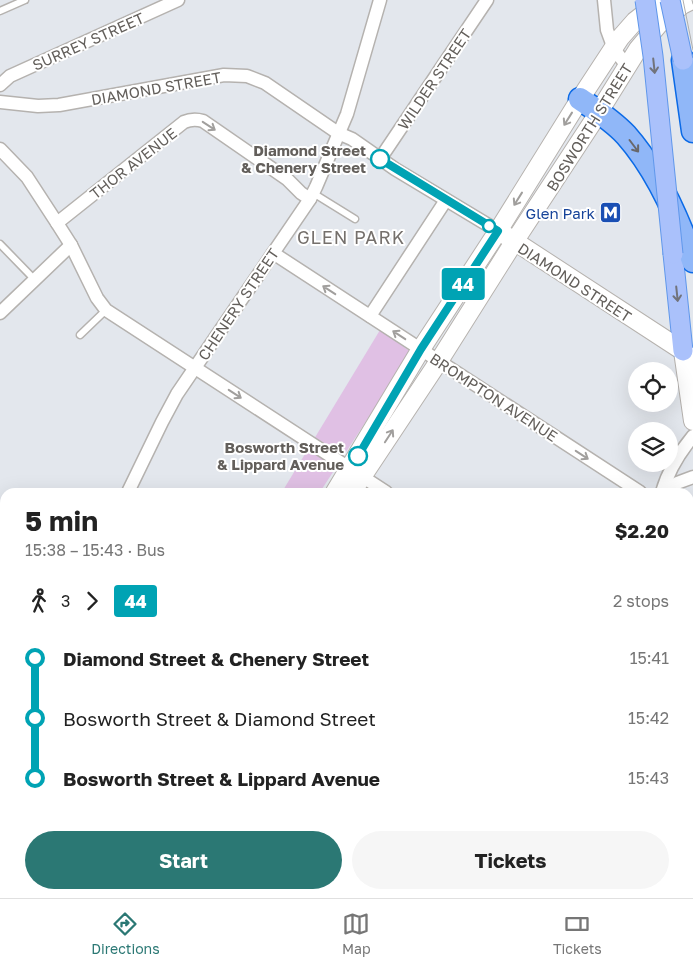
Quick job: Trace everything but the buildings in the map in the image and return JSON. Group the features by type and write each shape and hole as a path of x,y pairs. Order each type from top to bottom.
{"highway":[{"path":"683,60 693,131"},
{"path":"580,99 626,135 645,161 667,199 682,232 683,258"}],"main road":[{"path":"645,0 683,258 693,421"},
{"name":"BOSWORTH STREET","path":"353,488 356,473 421,349 620,38 636,21 662,0"},
{"path":"670,0 693,105"},
{"name":"BOSWORTH STREET","path":"339,488 356,473 439,361 643,43 659,24 692,0"},
{"name":"DIAMOND STREET","path":"498,231 688,356"}],"street":[{"name":"SURREY STREET","path":"0,85 10,76 178,0"},
{"name":"CHENERY STREET","path":"131,488 170,407 194,368 312,196 347,114 380,0"},
{"path":"471,0 484,4"},
{"path":"604,0 607,30 614,49 627,66"},
{"name":"WILDER STREET","path":"380,159 484,4"},
{"name":"DIAMOND STREET","path":"0,102 38,106 70,104 224,75 247,76 265,83 338,133 498,231"},
{"name":"THOR AVENUE","path":"58,223 184,122 190,120 203,121 287,179 301,193 312,196"},
{"path":"0,150 27,177 58,223 97,298 106,310 380,488"},
{"path":"370,316 446,200"},
{"path":"0,313 71,245"},
{"name":"BROMPTON AVENUE","path":"273,253 634,488"},
{"path":"663,488 670,470 693,436"},
{"path":"673,488 677,483 693,477"}],"lane":[{"path":"0,11 25,0"},
{"path":"312,196 355,220"},
{"path":"0,244 34,280"},
{"path":"80,335 106,310"}],"shaded area":[{"path":"380,330 411,352 323,488 284,488"}],"tram line":[{"path":"683,0 693,50"},
{"path":"692,0 693,4"}],"bus line":[{"name":"44","path":"358,456 421,349 498,231 380,159"}],"place":[{"name":"Diamond Street & Chenery Street","path":"380,159"},
{"name":"Glen Park","path":"611,213"},
{"name":"Bosworth Street & Lippard Avenue","path":"358,456"}],"district":[{"name":"GLEN PARK","path":"351,237"}]}
